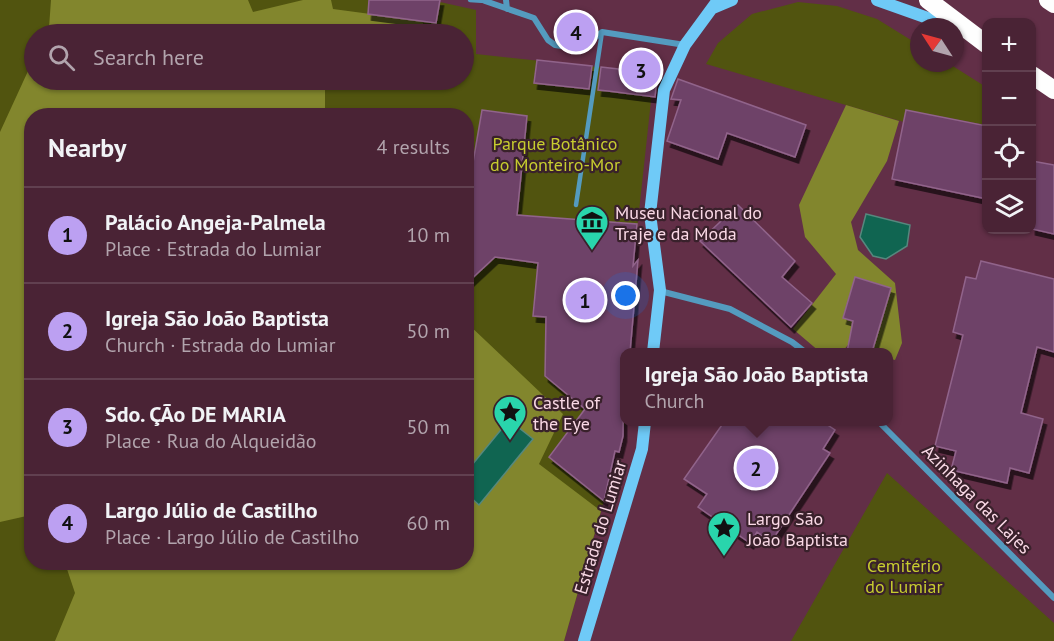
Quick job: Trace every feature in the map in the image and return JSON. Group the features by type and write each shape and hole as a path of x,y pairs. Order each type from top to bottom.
{"highway":[{"path":"928,0 947,18"},
{"path":"1048,0 1054,4"},
{"path":"964,32 982,41"},
{"path":"1036,78 1054,90"}],"street":[{"path":"506,0 507,9"},
{"path":"653,348 660,290 650,214 664,90 685,45 716,4 732,0"},
{"path":"877,0 928,18"},
{"path":"485,2 534,18 548,40 555,45 574,48 585,46 602,32 685,45"},
{"path":"660,290 730,309 800,348"},
{"name":"Estrada do Lumiar","path":"584,641 642,449 645,426"},
{"name":"Azinhaga das Lajes","path":"883,426 1054,598"}],"lane":[{"path":"470,0 485,2"},
{"path":"576,205 602,32"}],"green space":[{"name":"Parque Botânico do Monteiro-Mor","path":"0,0 431,0 476,10 476,54 654,73 632,276 637,278 630,348 620,348 620,426 624,426 619,452 615,451 604,501 564,641 0,641"},
{"path":"798,2 837,6 877,19 910,39 910,72 962,72 982,84 982,124 906,110 904,122 706,64 718,43 752,14"},
{"name":"Cemitério do Lumiar","path":"887,473 1054,623 1054,641 791,641"}],"shaded area":[{"path":"51,0 248,0 253,12 303,0 331,0 333,9 423,21 423,24 49,24"},
{"path":"24,80 24,90 325,90 325,108 24,108 24,517 0,522 0,132"},
{"path":"846,105 899,121 887,161 851,222 858,250 895,283 902,343 895,360 893,359 893,348 858,348 848,345 845,348 815,348 793,329 836,274 805,237 799,205"},
{"path":"866,214 910,225 907,246 886,259 873,256 860,237"},
{"path":"474,330 563,414 539,464 601,511 564,641 55,641 75,593 67,570 474,570"},
{"path":"509,420 533,439 479,505 474,500 474,462"}],"building":[{"path":"369,0 440,0 436,23 368,14"},
{"path":"537,60 592,66 589,89 534,83"},
{"path":"601,67 662,74 656,87 655,97 598,90"},
{"path":"678,79 806,125 795,157 727,133 718,159 667,141 681,100 671,99"},
{"path":"482,110 527,116 517,215 637,224 633,266 638,260 630,348 620,348 620,426 623,426 623,436 619,452 615,451 604,501 549,457 585,409 545,376 546,317 533,316 538,263 495,257 474,277 474,157"},
{"path":"906,110 982,125 982,198 892,179"},
{"path":"1036,162 1054,165 1054,234 1036,230"},
{"path":"738,205 795,261 782,277 812,303 791,327 700,241"},
{"path":"981,261 1054,279 1054,352 1037,347 1021,413 1043,419 1029,473 1010,468 1007,483 951,470 956,451 935,446 963,335 953,332 966,277 976,279"},
{"path":"855,277 891,288 873,348 848,348 853,321 843,318"},
{"path":"721,426 829,426 835,430 823,449 830,453 771,542 757,532 750,543 698,507 707,494 684,479"}],"place":[{"name":"Largo Júlio de Castilho","path":"576,32"},
{"name":"Sdo. ÇÃo DE MARIA","path":"641,70"},
{"name":"Museu Nacional do Traje e da Moda","path":"592,251"},
{"name":"Palácio Angeja-Palmela","path":"585,300"},
{"name":"Castle of the Eye","path":"510,441"},
{"name":"Igreja São João Baptista","path":"756,468"},
{"name":"Largo São João Baptista","path":"724,557"}]}
